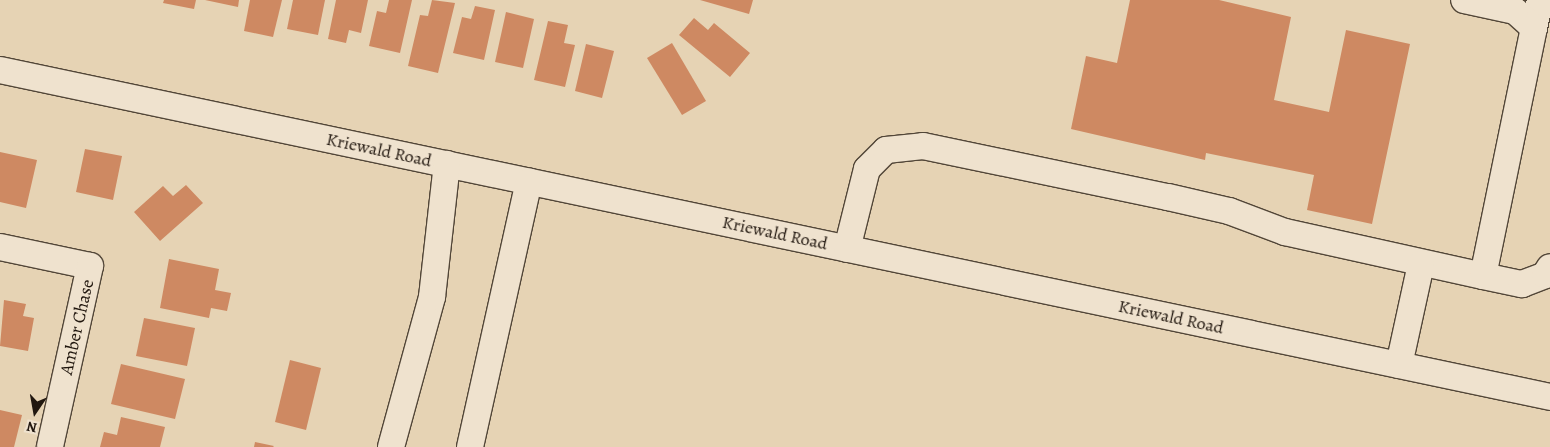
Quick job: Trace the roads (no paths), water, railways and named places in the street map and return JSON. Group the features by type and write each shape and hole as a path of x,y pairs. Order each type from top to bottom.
{"street":[{"path":"1464,0 1515,11 1534,28"},
{"path":"1483,276 1540,0"},
{"name":"Kriewald Road","path":"0,70 1550,397"},
{"path":"847,249 868,169 886,150 923,146 1168,197 1229,212 1285,232 1421,264 1522,284 1545,275 1550,267"},
{"path":"391,447 432,297 447,164"},
{"path":"470,447 529,181"},
{"name":"Amber Chase","path":"0,247 90,266 50,447"},
{"path":"1398,365 1421,264"}]}
